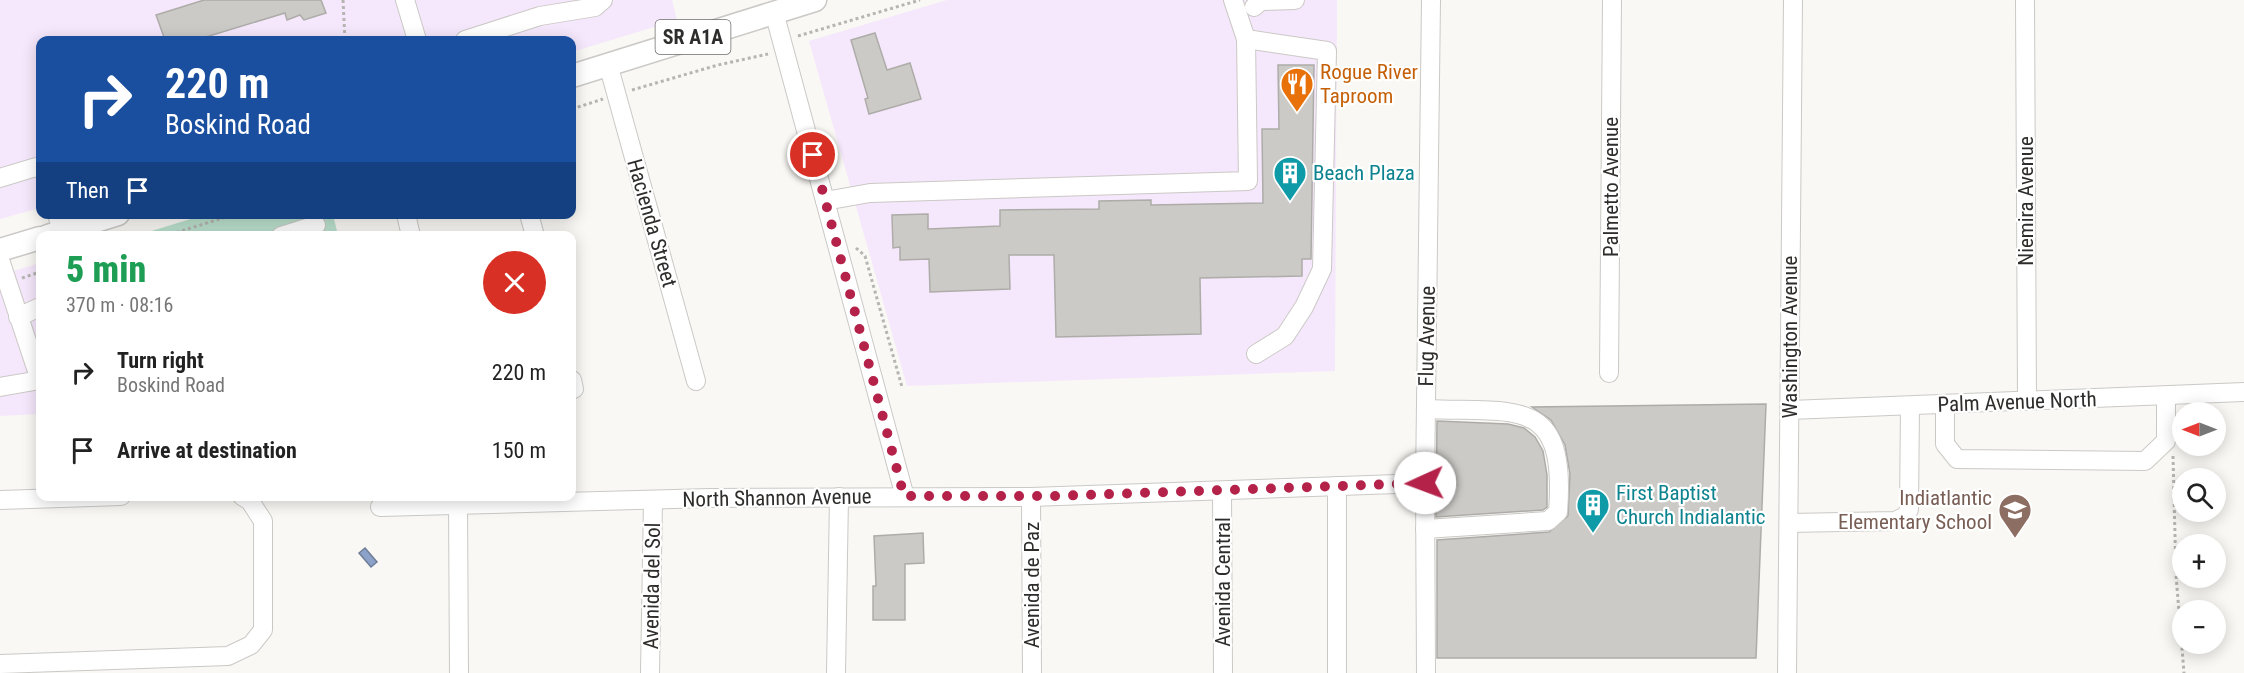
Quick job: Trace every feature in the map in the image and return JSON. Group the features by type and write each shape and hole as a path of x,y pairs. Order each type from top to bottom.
{"main road":[{"name":"SR A1A","path":"576,75 814,0"},
{"path":"52,230 97,219"},
{"path":"0,250 36,236"}],"street":[{"path":"405,0 416,36"},
{"path":"478,36 531,19 595,7 603,0"},
{"path":"825,201 870,193 1248,181 1246,39 1233,0"},
{"path":"1254,8 1261,1 1295,0"},
{"name":"Flug Avenue","path":"1426,673 1425,483 1431,0"},
{"name":"Palmetto Avenue","path":"1610,374 1612,0"},
{"name":"Washington Avenue","path":"1787,673 1793,0"},
{"name":"Niemira Avenue","path":"2025,0 2027,401"},
{"path":"774,12 904,496"},
{"path":"1246,39 1327,51 1322,269 1304,308 1285,336 1256,354"},
{"name":"Hacienda Street","path":"608,64 696,381"},
{"path":"0,178 36,167"},
{"path":"296,231 315,225"},
{"path":"0,260 11,311 36,370"},
{"path":"11,311 36,308"},
{"path":"0,387 36,381"},
{"name":"Palm Avenue North","path":"1790,410 2244,392"},
{"path":"1945,404 1945,444 1957,459 2145,461 2166,441 2166,396"},
{"path":"1789,523 1899,520 1908,512 1910,406"},
{"path":"1425,529 1548,521 1558,512 1559,492 1556,461 1549,432 1537,420 1520,413 1426,409"},
{"name":"North Shannon Avenue","path":"380,507 838,496 1031,496 1425,483"},
{"path":"1337,486 1337,673"},
{"name":"Avenida Central","path":"1222,491 1223,673"},
{"path":"837,673 838,496"},
{"name":"Avenida de Paz","path":"1031,496 1032,673"},
{"path":"0,500 36,499"},
{"name":"Avenida del Sol","path":"650,673 653,500"},
{"path":"0,664 228,656 251,645 263,630 263,520 250,501"},
{"path":"458,504 459,673"}],"path":[{"path":"343,0 345,36"},
{"path":"576,108 718,64 770,54 782,41 920,0"},
{"path":"828,136 833,158 831,167"},
{"path":"181,231 220,219"},
{"path":"849,243 865,256 902,387"},
{"path":"2166,441 2172,454 2176,574 2184,673"}],"shaded area":[{"path":"0,0 672,0 677,20 576,51 576,36 36,36 36,209 0,219"},
{"path":"947,0 1337,0 1335,371 907,386 809,41"},
{"path":"36,264 36,414 0,416 0,275"}],"green space":[{"path":"191,219 334,219 337,231 151,231"}],"water":[{"path":"365,548 377,562 371,567 359,553"}],"building":[{"path":"204,0 321,0 326,13 304,20 300,15 287,20 285,13 209,36 164,36 156,15"},
{"path":"875,33 887,70 910,63 921,99 869,114 865,99 868,98 851,40"},
{"name":"Beach Plaza","path":"1278,65 1314,65 1311,259 1302,259 1302,276 1200,278 1201,334 1056,337 1054,255 1009,255 1010,289 930,292 929,259 900,260 900,247 893,248 892,215 928,214 928,229 1000,226 1000,210 1099,209 1099,201 1151,200 1151,205 1263,203 1262,129 1279,129"},
{"name":"First Baptist Church Indialantic","path":"1766,404 1756,658 1437,658 1437,540 1549,532 1568,516 1570,474 1565,445 1551,420 1532,407"},
{"path":"1437,421 1508,424 1524,428 1535,437 1543,451 1547,475 1547,507 1543,510 1436,517"},
{"path":"923,533 924,563 905,564 905,620 873,620 873,586 876,586 874,536"}],"place":[{"name":"Rogue River Taproom","path":"1297,113"},
{"name":"Beach Plaza","path":"1290,202"},
{"name":"First Baptist Church Indialantic","path":"1593,534"},
{"name":"Indiatlantic Elementary School","path":"2015,539"}],"route":[{"path":"813,155 904,496 1055,496 1425,483"}]}
